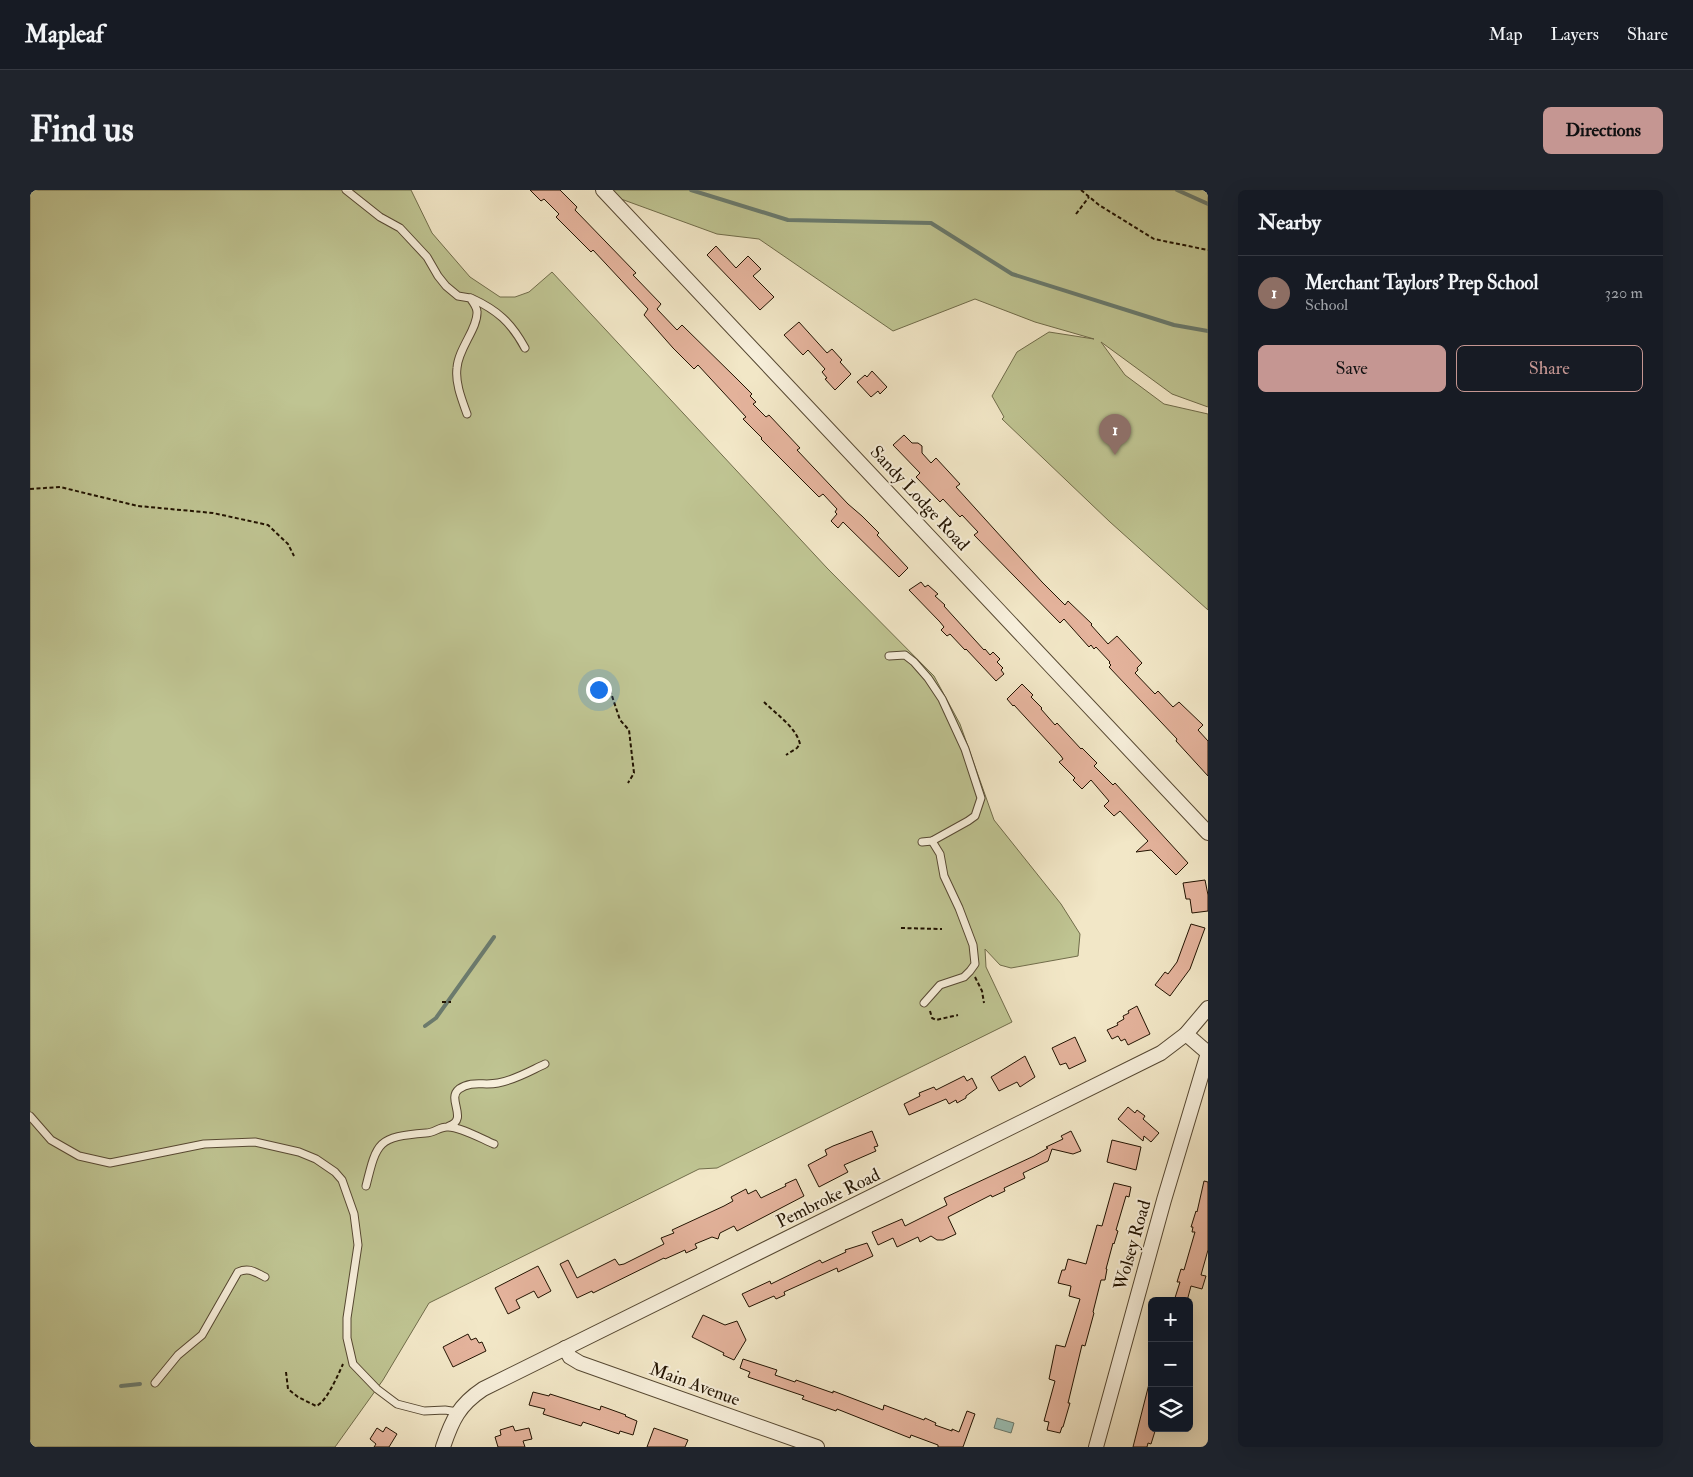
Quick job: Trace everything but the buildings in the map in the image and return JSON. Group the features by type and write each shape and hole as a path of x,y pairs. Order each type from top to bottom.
{"street":[{"name":"Sandy Lodge Road","path":"604,190 1208,833"},
{"name":"Pembroke Road","path":"443,1447 450,1425 458,1412 470,1398 483,1389 1161,1053 1186,1034 1208,1008"},
{"path":"1186,1034 1208,1053"},
{"name":"Wolsey Road","path":"1096,1447 1164,1200 1208,1053"},
{"name":"Main Avenue","path":"565,1348 570,1356 580,1363 817,1447"}],"lane":[{"path":"346,190 380,216 400,228 427,257 446,286 458,296 470,298 488,306 502,316 525,348"},
{"path":"467,414 456,369 459,356 475,323 477,312 470,298"},
{"path":"889,656 905,655 914,662 928,678 942,699 965,749 981,798 975,816 932,840 922,842"},
{"path":"927,1000 940,985 964,977 975,964 973,945 960,908 944,876 940,854 932,840"},
{"path":"366,1186 372,1158 379,1147 390,1138 431,1133 454,1124 458,1114 455,1097 458,1090 477,1082 496,1084 545,1064"},
{"path":"30,1116 51,1140 79,1156 110,1163 204,1144 255,1142 299,1152 316,1159 335,1172 342,1180 354,1214 358,1245 346,1318 349,1351 354,1364 377,1389 397,1404 424,1411 445,1410 458,1412"},
{"path":"450,1126 494,1144"},
{"path":"155,1383 178,1354 202,1335 238,1272 245,1269 253,1270 265,1277"}],"path":[{"path":"1081,190 1100,205 1154,239 1208,250"},
{"path":"1076,214 1089,197"},
{"path":"30,489 60,487 138,506 212,513 268,525 288,544 294,556"},
{"path":"610,690 620,720 629,730 634,773 628,784"},
{"path":"764,702 793,730 799,740 800,744 786,755"},
{"path":"901,928 942,929"},
{"path":"970,971 982,990 984,1003"},
{"path":"927,1000 932,1018 936,1020 958,1016"},
{"path":"442,1002 451,1002"},
{"path":"286,1372 288,1389 298,1397 316,1406 320,1405 328,1394 349,1351"}],"green space":[{"path":"30,190 411,190 432,233 470,277 500,297 515,297 529,292 552,272 827,568 934,676 960,724 994,820 1061,904 1080,934 1078,956 1011,968 1000,965 985,949 986,967 1012,1022 717,1168 699,1169 429,1303 383,1380 335,1447 30,1447"},
{"path":"613,190 1208,190 1208,407 1172,394 1101,342 1125,375 1164,404 1208,414 1208,610 1110,522 1002,419 1004,417 992,396 1017,352 1049,332 1094,339 1035,322 975,299 893,331 759,239 717,234 621,199"}],"water":[{"path":"997,1418 1014,1423 1011,1433 994,1428"}],"waterway":[{"path":"691,190 788,220 931,223 1012,274 1174,325 1208,331"},
{"path":"1177,190 1208,204"},
{"path":"425,1026 436,1018 494,937"},
{"path":"121,1386 140,1384"}],"place":[{"name":"Merchant Taylors' Prep School","path":"1115,455"}]}
